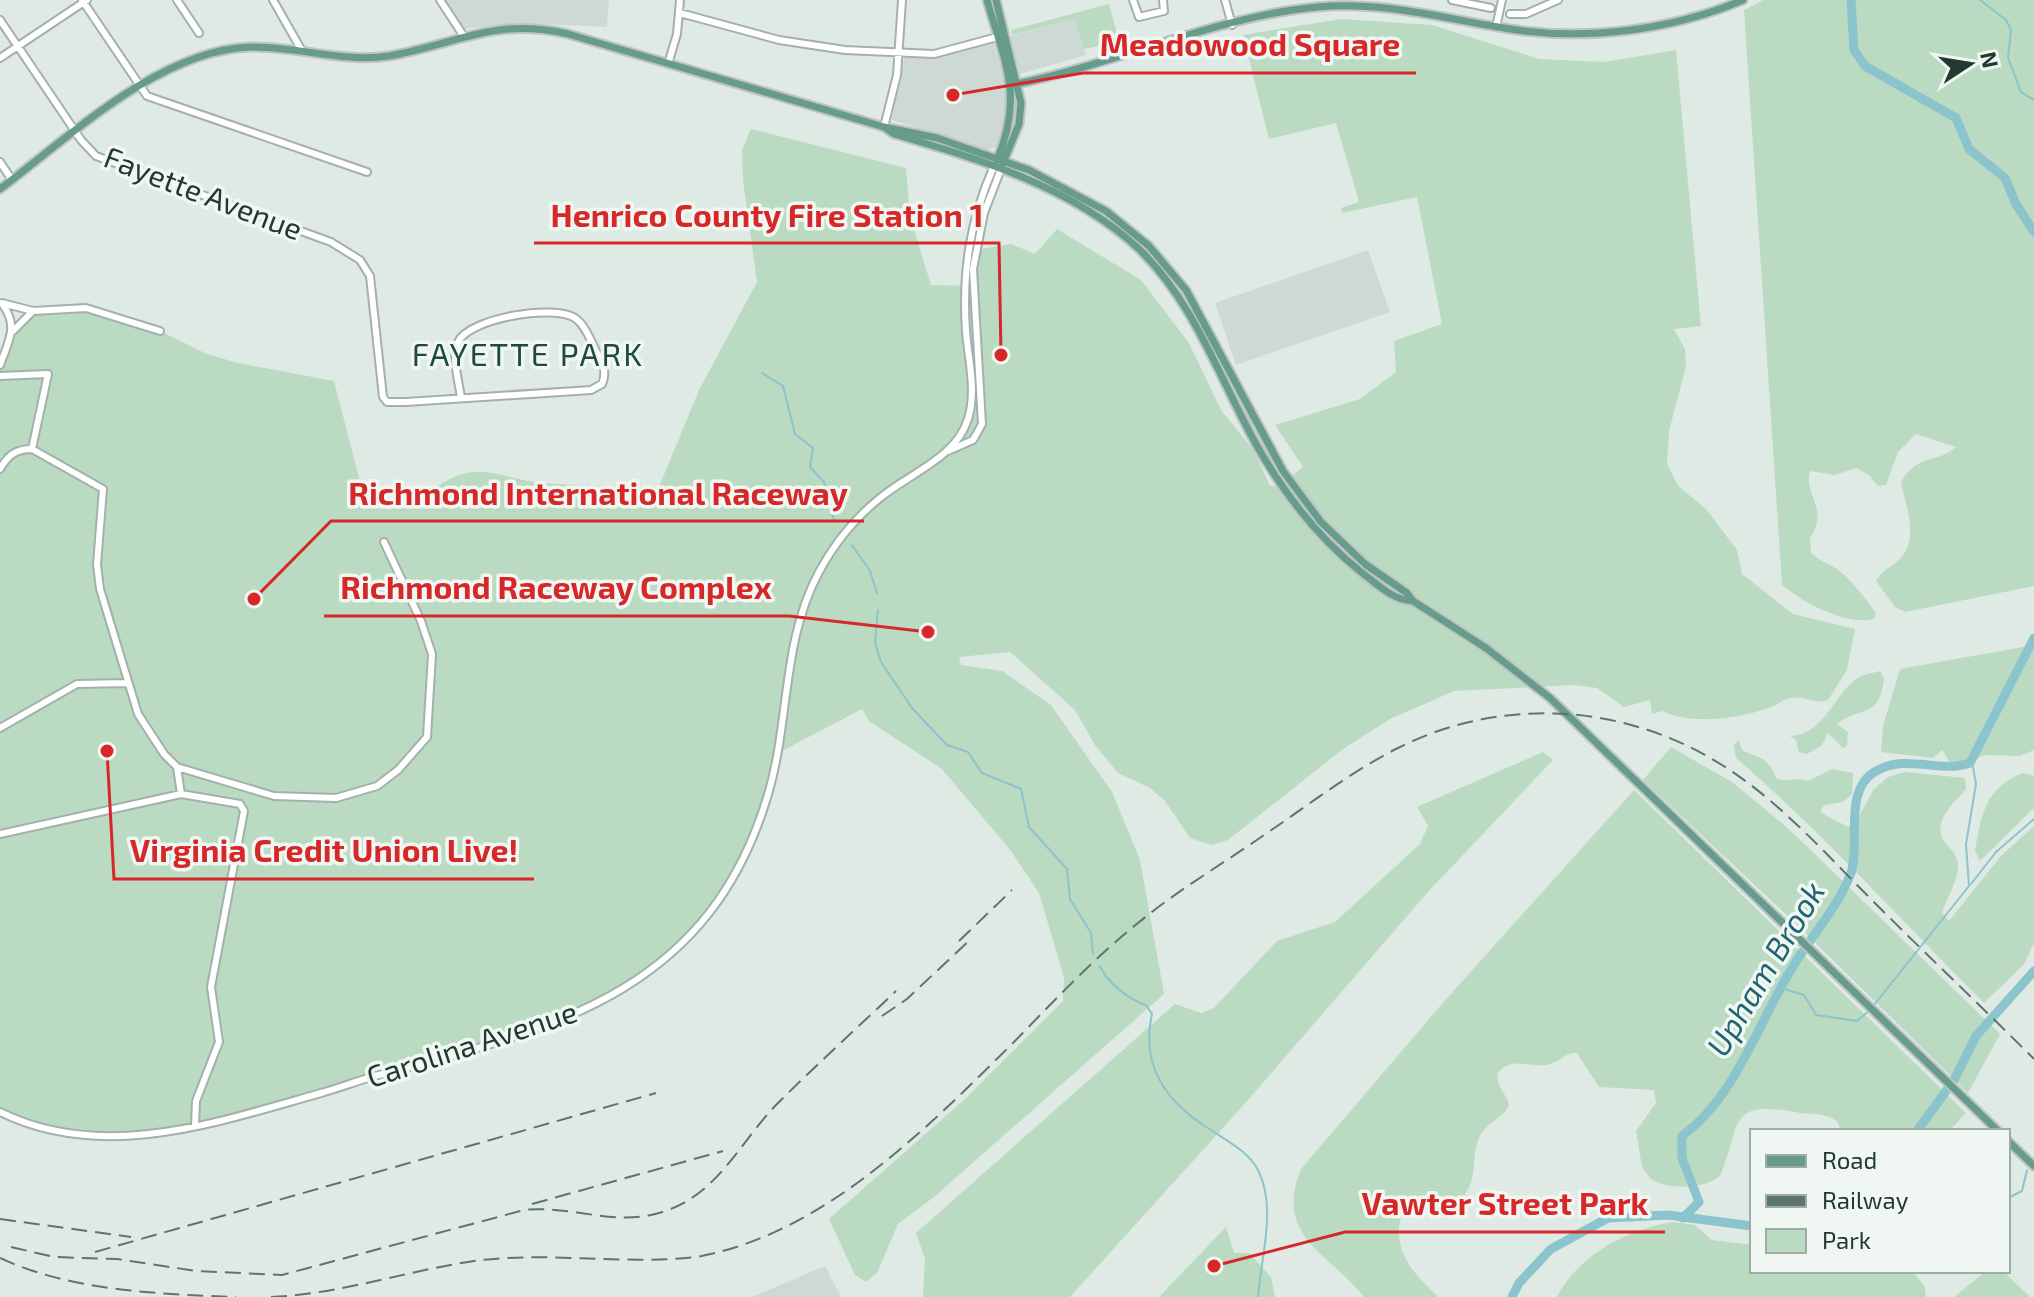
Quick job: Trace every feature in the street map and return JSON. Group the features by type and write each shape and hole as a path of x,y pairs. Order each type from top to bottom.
{"main road":[{"path":"987,0 1002,36"},
{"path":"996,0 1015,85 1019,124 999,163"},
{"path":"1015,85 1292,10 1360,6 1426,12 1496,27 1558,34 1619,31 1673,21 1743,0"},
{"path":"0,189 138,88 185,60 221,50 263,47 368,58 506,27 542,29 668,64 884,127 894,134 1058,183 1106,211 1163,259 1186,290 1283,471 1321,522 1365,564 1407,593 1413,601 1486,648 1550,698 1808,944 1996,1129"},
{"path":"2010,1143 2034,1166"}],"street":[{"path":"177,0 199,33"},
{"path":"273,0 302,51"},
{"path":"440,0 463,35"},
{"path":"668,64 680,0"},
{"path":"884,127 899,53 902,0"},
{"path":"1133,0 1139,17 1164,11 1163,0"},
{"path":"1225,0 1232,25"},
{"path":"1452,0 1491,8"},
{"path":"1496,27 1502,0"},
{"path":"1510,14 1526,14 1558,0"},
{"path":"0,58 84,1 138,88 147,96 367,172"},
{"path":"680,13 793,43 899,53 934,54 1002,36"},
{"name":"Fayette Avenue","path":"0,20 76,133 99,158 331,242 352,253 367,270 386,401 461,398"},
{"path":"0,162 12,180"},
{"path":"948,451 970,414 972,390 965,266 977,206 999,163"},
{"name":"Carolina Avenue","path":"0,1112 34,1127 76,1135 130,1136 195,1126 547,1027 603,1002 664,957 707,914 747,852 773,777 796,626 817,575 842,537 885,494 948,451 973,440 982,424 973,269 984,213 999,163"},
{"path":"1,302 33,311 86,308 160,331"},
{"path":"1,302 11,317 13,331"},
{"path":"0,365 13,331 33,311"},
{"path":"556,314 575,318 589,336 605,377 600,387 591,390 461,398 456,352 459,339 474,327 502,317 556,314"},
{"path":"0,376 48,374 32,449"},
{"path":"0,469 7,457 21,449 32,449 103,489 97,565 138,714 164,754 177,767 274,796 336,798 377,786 417,751 427,737 432,654 421,621 384,542"},
{"path":"0,728 72,686 94,682 128,683"},
{"path":"177,767 181,794"},
{"path":"0,834 181,794 240,804 244,811 211,987 219,1042 196,1101 195,1126"}],"shaded area":[{"path":"444,0 609,0 607,27 518,23 464,29"},
{"path":"1074,19 1086,55 1020,74 1010,36"},
{"path":"993,42 1009,92 1008,121 997,147 987,150 892,120 904,58 941,56"},
{"path":"1368,250 1390,312 1236,365 1215,303"},
{"path":"825,1266 841,1297 752,1297"}],"green space":[{"path":"1763,0 2034,0 2034,586 1905,612 1895,607 1876,581 1899,560 1909,543 1910,523 1901,482 1914,466 1956,447 1916,434 1898,452 1886,485 1878,486 1869,475 1856,468 1835,475 1810,471 1810,487 1817,510 1815,528 1810,537 1811,553 1852,583 1876,613 1874,619 1838,616 1813,606 1782,585 1744,10"},
{"path":"1109,4 1119,42 1084,49 1074,19 1012,35 1011,30"},
{"path":"1341,19 1432,25 1539,59 1605,62 1676,50 1701,326 1674,329 1685,349 1686,366 1669,431 1667,464 1678,486 1706,509 1737,550 1742,574 1793,614 1855,629 1847,670 1828,700 1791,698 1743,715 1700,719 1662,711 1652,714 1650,700 1624,707 1597,688 1575,685 1454,691 1390,719 1343,749 1228,840 1211,845 1190,838 1165,801 1150,788 1118,773 1095,745 1075,710 1010,652 959,657 961,665 1002,671 1051,705 1112,792 1140,860 1164,994 934,1197 898,1224 877,1273 866,1282 855,1275 829,1219 965,1099 1063,1001 1064,977 1039,893 1011,851 942,769 869,721 862,709 778,753 751,842 711,908 690,932 642,974 587,1009 557,1023 263,1109 154,1134 62,1133 0,1112 0,365 13,331 33,311 86,308 160,331 207,354 334,381 366,505 381,509 408,504 445,481 473,472 550,484 659,487 699,390 757,282 743,180 742,150 751,129 906,168 910,217 931,285 972,286 975,250 1011,244 1035,254 1057,229 1141,280 1189,343 1221,410 1254,451 1270,486 1280,485 1303,467 1275,425 1360,399 1396,372 1394,341 1442,324 1417,197 1342,213 1341,208 1359,202 1336,123 1269,139 1243,35"},
{"path":"2034,645 2034,750 2020,756 1987,755 1951,764 1942,750 1933,758 1881,752 1883,726 1900,669"},
{"path":"1880,671 1884,678 1882,691 1874,706 1837,724 1848,732 1847,746 1843,748 1828,733 1822,745 1807,754 1799,752 1796,740 1790,736 1813,728 1851,683 1861,676"},
{"path":"1739,740 1742,750 1767,762 1777,779 1808,781 1832,769 1853,773 1852,794 1843,802 1824,805 1820,812 1848,827 1857,820 1874,789 1888,777 1905,772 1965,778 1966,789 1945,814 1940,829 1958,865 1942,913 1949,921 2001,856 2034,826 2034,943 2024,964 1984,1003 1831,847 1736,758 1734,745"},
{"path":"1671,747 1732,782 1791,831 2000,1034 1968,1093 1791,919 1643,780"},
{"path":"1543,752 1553,760 1427,893 1248,1100 1070,1297 923,1297 925,1259 916,1233 1175,1004 1201,1013 1214,1008 1277,941 1335,922 1420,844 1428,826 1417,807"},
{"path":"2023,773 2034,776 2034,808 1980,861 1975,851 1987,803 2001,786"},
{"path":"1634,790 1966,1113 1951,1129 1840,1129 1837,1121 1827,1116 1757,1109 1747,1113 1735,1129 1720,1176 1705,1184 1676,1186 1658,1183 1642,1167 1636,1131 1656,1103 1654,1090 1599,1087 1577,1053 1546,1065 1504,1067 1498,1078 1509,1106 1481,1134 1475,1151 1473,1176 1466,1193 1459,1202 1423,1205 1401,1217 1399,1230 1403,1252 1421,1280 1438,1297 1364,1297 1310,1243 1294,1212 1294,1193 1301,1169 1441,1005"},
{"path":"1673,1222 1695,1225 1712,1240 1750,1245 1750,1273 1914,1273 1924,1285 1926,1297 1557,1297 1578,1269 1606,1246"},
{"path":"1226,1227 1234,1253 1249,1253 1271,1277 1275,1297 1159,1297"},
{"path":"1984,1273 2005,1273 2030,1297 1954,1297"}],"waterway":[{"name":"Upham Brook","path":"1851,0 1854,50 1865,66 1956,118 1969,149 2005,178 2016,204 2034,232"},
{"path":"1980,0 2006,20 2011,30 2008,58 2021,92 2034,100"},
{"path":"762,373 783,386 795,434 813,448 810,467 824,482 828,506 835,521"},
{"path":"852,545 870,571 877,593"},
{"path":"878,610 875,643 881,662 912,708 947,745 968,752 982,773 1021,789 1029,827 1067,869 1070,899 1091,933 1093,954"},
{"name":"Upham Brook","path":"1683,1218 1699,1202 1682,1158 1682,1136 1719,1099 1747,1054 1783,982 1846,885 1854,861 1854,818 1859,791 1876,771 1888,766 1912,763 1958,766 1970,763 2034,638"},
{"path":"1874,1005 1969,886 1966,844 1976,784 1972,761"},
{"path":"1971,884 1996,852 2034,819"},
{"path":"1100,966 1119,990 1146,1005 1152,1014 1150,1051 1160,1082 1170,1095 1195,1119 1243,1152 1258,1170 1264,1184 1267,1216 1258,1297"},
{"path":"1918,1129 1954,1080 1976,1036 2034,971"},
{"path":"1781,988 1804,995 1816,1015 1857,1021 1870,1010"},
{"path":"2010,1197 2022,1191 2027,1170"},
{"path":"1512,1297 1519,1283 1551,1249 1608,1218 1668,1215 1750,1226"}],"railway":[{"path":"271,1297 324,1291 482,1260 696,1257 742,1245 786,1227 828,1203 907,1143 1105,951 1185,888 1348,777 1398,748 1437,731 1478,720 1520,714 1562,714 1604,719 1645,729 1684,744 1722,765 1759,791 1793,821 2034,1059"},
{"path":"959,941 1012,890"},
{"path":"882,1016 907,999 972,938"},
{"path":"11,1247 54,1257 117,1259 196,1271 282,1275 524,1210 619,1217 651,1215 673,1208 708,1185 776,1105 896,991"},
{"path":"95,1252 656,1093"},
{"path":"532,1204 723,1151"},
{"path":"0,1219 131,1237"},
{"path":"0,1258 56,1278 116,1289 236,1297"}],"place":[{"name":"Meadowood Square","path":"953,95"},
{"name":"Henrico County Fire Station 1","path":"1001,355"},
{"name":"Richmond International Raceway","path":"254,599"},
{"name":"Richmond Raceway Complex","path":"928,632"},
{"name":"Virginia Credit Union Live!","path":"107,751"},
{"name":"Vawter Street Park","path":"1214,1266"}],"district":[{"name":"FAYETTE PARK","path":"528,355"}]}
